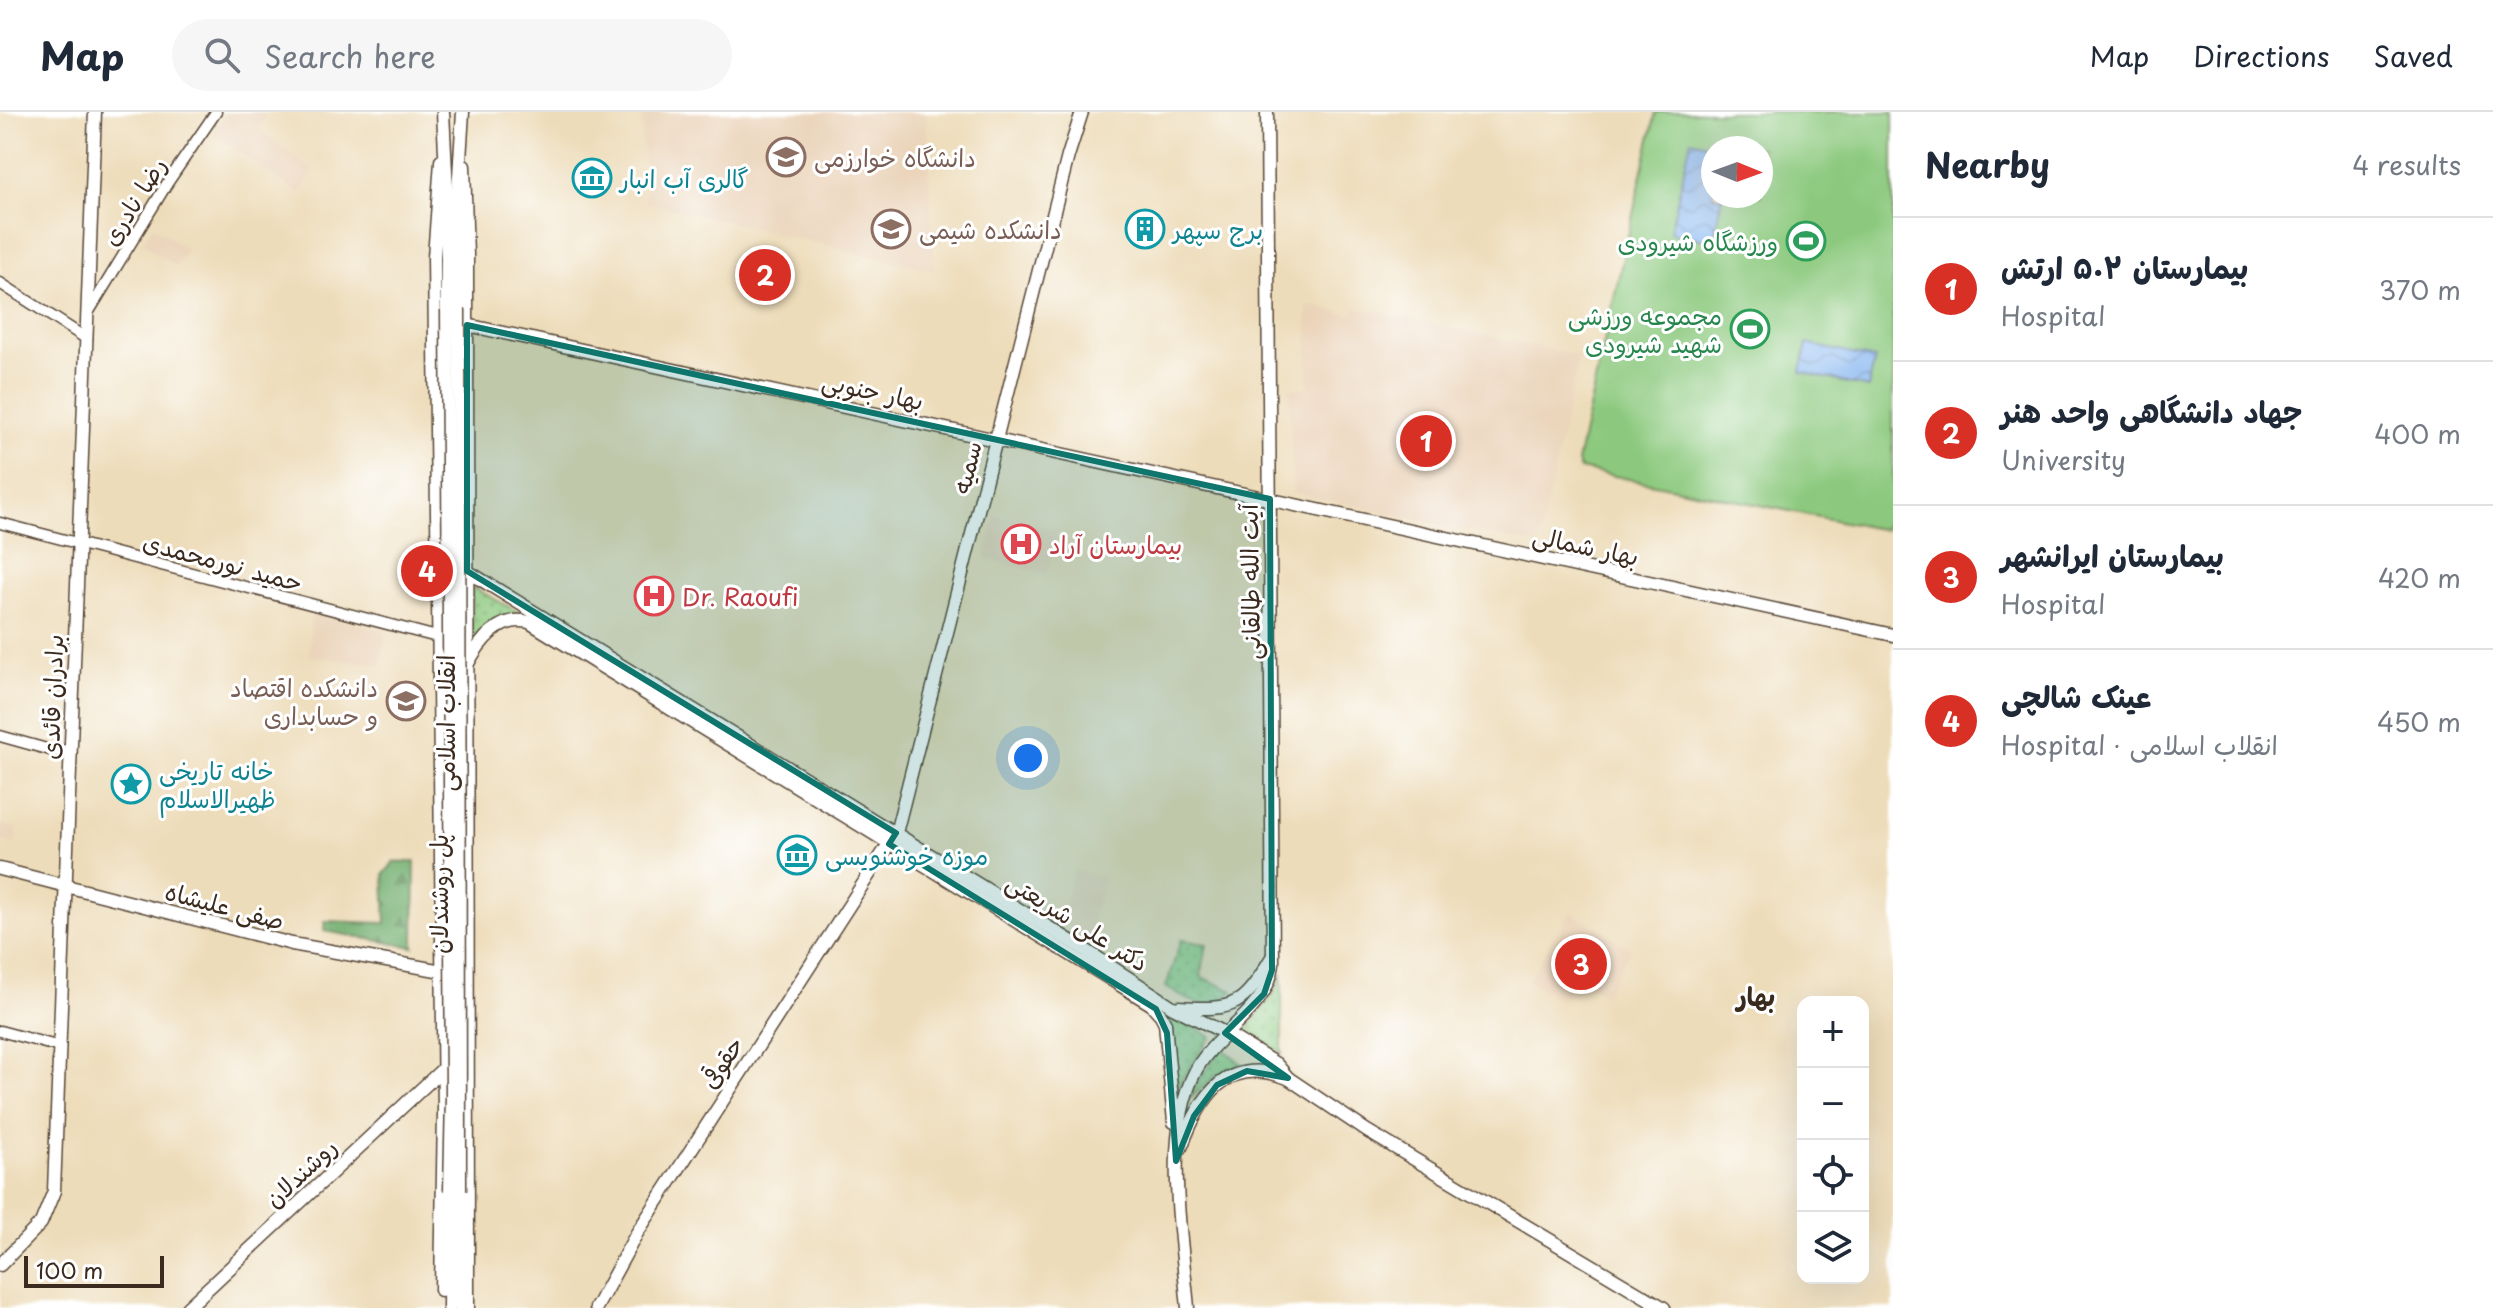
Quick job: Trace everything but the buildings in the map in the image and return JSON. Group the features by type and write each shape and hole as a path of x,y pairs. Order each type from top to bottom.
{"main road":[{"name":"برادران قائدی","path":"0,1265 41,1223 52,1199 95,112"},
{"name":"انقلاب اسلامی","path":"443,112 453,309"},
{"name":"انقلاب اسلامی","path":"463,112 467,325 468,1308"},
{"name":"سمیه","path":"892,839 1082,112"},
{"name":"آیت الله طالقانی","path":"1176,1161 1185,1094 1204,1056 1264,994 1271,980 1267,112"},
{"name":"انقلاب اسلامی","path":"441,1308 444,1112 434,257 443,137"},
{"name":"انقلاب اسلامی","path":"453,309 463,139"},
{"name":"پل روشندلان","path":"453,309 455,1191"},
{"name":"بهار جنوبی","path":"467,325 1270,499"},
{"path":"435,444 453,457 467,448"},
{"name":"بهار شمالی","path":"1270,499 1893,635"},
{"path":"436,584 449,573 467,571"},
{"name":"دکتر علی شریعتی","path":"467,571 892,839"},
{"name":"دکتر علی شریعتی","path":"467,665 481,641 498,628 518,621 529,622 1086,958 1225,1033 1276,1064 1288,1078 1380,1139 1664,1308"},
{"name":"حقوقی","path":"596,1308 637,1233 892,839"},
{"name":"صفی علیشاه","path":"0,869 292,944 442,971"},
{"path":"442,920 446,925 463,926 468,921"},
{"path":"1173,1007 1207,1009 1230,1006 1247,995 1273,954"},
{"name":"دکتر علی شریعتی","path":"1086,958 1151,1004 1161,1015 1167,1033 1176,1161"},
{"path":"443,1034 448,1041 455,1043 468,1037"},
{"name":"روشندلان","path":"187,1308 443,1068 467,1050"},
{"path":"1188,1308 1176,1161 1194,1116 1217,1085 1230,1077 1247,1071 1288,1078"},
{"path":"444,1112 447,1099 453,1094 463,1099 468,1110"},
{"path":"449,1308 455,1191"},
{"path":"455,1191 460,1308"}],"street":[{"name":"رضا نادری","path":"88,313 168,182 216,112"},
{"path":"0,283 87,339"},
{"name":"حمید نورمحمدی","path":"0,523 437,637"},
{"path":"0,736 54,751 71,750"},
{"path":"0,1031 60,1047"}],"highlighted area":[{"path":"467,325 1270,499 1272,970 1264,994 1225,1033 1288,1078 1247,1071 1217,1085 1194,1116 1176,1161 1167,1033 1156,1009 889,844 896,833 467,571"}],"shaded area":[{"path":"227,112 268,112 259,128 314,171 299,194 212,133"},
{"name":"دانشگاه خوارزمی","path":"641,112 926,112 934,271 646,202"},
{"path":"153,226 187,249 175,266 142,242"},
{"path":"1307,305 1352,315 1355,307 1579,356 1538,545 1293,493 1289,389 1308,387"},
{"name":"بیمارستان آراد","path":"995,515 1057,530 1047,574 985,559"},
{"path":"311,613 385,631 381,665 309,656"},
{"path":"0,824 18,828 15,844 0,840"},
{"path":"1074,869 1104,878 1088,938 1060,921"},
{"path":"1571,912 1631,949 1605,995 1578,978 1562,1002 1528,980"}],"green space":[{"name":"مجموعه ورزشی شهید شیرودی","path":"1656,112 1893,112 1893,507 1884,530 1580,469 1577,462"},
{"path":"472,587 524,615 494,626 472,647"},
{"path":"394,862 415,862 414,947 324,931 325,921 386,923 384,874"},
{"path":"1181,940 1207,944 1201,977 1233,991 1207,1004 1191,1001 1166,987"},
{"path":"1282,973 1282,1054 1245,1031 1273,995"},
{"path":"1168,1010 1211,1037 1176,1088"},
{"path":"1222,1048 1242,1064 1215,1076 1190,1099 1198,1081"}],"water":[{"path":"1691,140 1701,143 1701,208 1720,208 1713,242 1670,232"},
{"path":"1807,344 1875,359 1868,388 1801,372"}],"place":[{"name":"دانشگاه خوارزمی","path":"786,157"},
{"name":"گالری آب انبار","path":"592,178"},
{"name":"دانشکده شیمی","path":"891,229"},
{"name":"برج سپهر","path":"1145,229"},
{"name":"ورزشگاه شیرودی","path":"1806,241"},
{"name":"جهاد دانشگاهی واحد هنر","path":"765,275"},
{"name":"مجموعه ورزشی شهید شیرودی","path":"1750,329"},
{"name":"بیمارستان ۵۰۲ ارتش","path":"1426,441"},
{"name":"بیمارستان آراد","path":"1021,544"},
{"name":"عينک شالچی","path":"427,571"},
{"name":"Dr. Raoufi","path":"654,596"},
{"name":"دانشکده اقتصاد و حسابداری","path":"406,701"},
{"name":"خانه تاریخی ظهیرالاسلام","path":"131,784"},
{"name":"موزه خوشنویسی","path":"797,855"},
{"name":"بیمارستان ایرانشهر","path":"1581,964"}],"district":[{"name":"بهار","path":"1756,995"}]}
